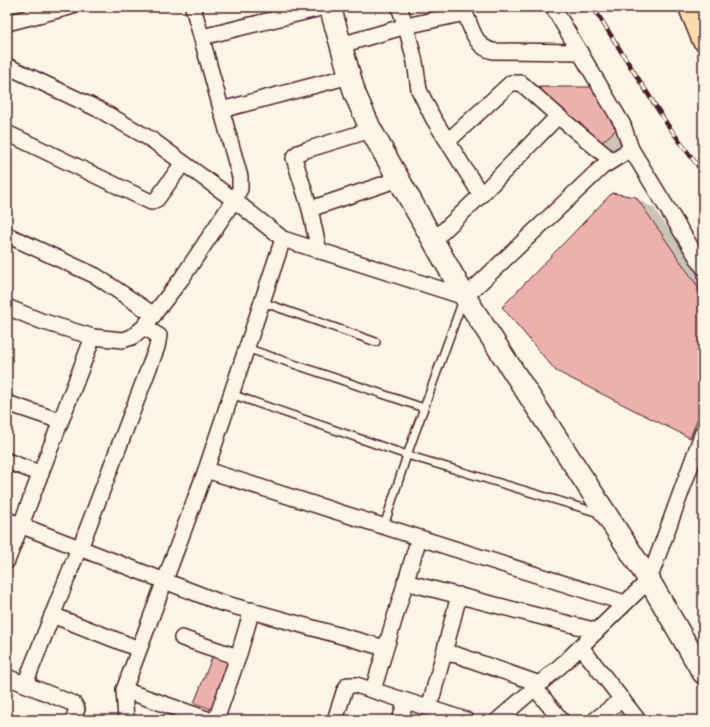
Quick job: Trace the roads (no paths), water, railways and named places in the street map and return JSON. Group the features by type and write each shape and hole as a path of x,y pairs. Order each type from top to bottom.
{"main road":[{"path":"690,7 703,39"}],"street":[{"path":"7,23 70,7"},
{"path":"7,307 41,320 93,336 123,340 132,337 144,327 182,278 234,200 240,189 240,177 193,7"},
{"path":"202,37 325,7"},
{"path":"330,7 355,94 371,130 434,240 464,297 649,580 703,673"},
{"path":"399,7 406,26 415,62 419,90 425,104 481,195"},
{"path":"553,7 623,125 631,148 703,267"},
{"path":"341,45 464,10 475,37 480,45 486,50 493,52 580,52"},
{"path":"7,66 127,125 152,140 234,200 283,239 464,297"},
{"path":"221,110 350,76"},
{"path":"448,141 511,83 521,83 611,160"},
{"path":"434,240 481,195 558,116"},
{"path":"319,251 310,209 296,165 296,155 306,150 371,130"},
{"path":"7,133 152,202 157,199 183,163"},
{"path":"464,297 611,160 631,148"},
{"path":"310,209 399,179"},
{"path":"7,235 96,276 154,315"},
{"path":"126,720 124,690 206,470 283,239"},
{"path":"25,684 157,347 158,336 144,327"},
{"path":"7,561 93,336"},
{"path":"7,403 60,421"},
{"path":"498,720 538,686 649,580 703,432"},
{"path":"7,461 41,474"},
{"path":"206,470 625,603"},
{"path":"7,520 219,602 385,648"},
{"path":"373,690 419,538"},
{"path":"405,582 597,631"},
{"path":"429,708 459,596"},
{"path":"216,720 238,657 252,610"},
{"path":"52,615 139,650"},
{"path":"182,638 238,657"},
{"path":"581,646 638,720"},
{"path":"444,652 457,655 538,686 561,720"},
{"path":"7,677 74,704 77,709 74,720"},
{"path":"335,720 344,692 348,685 356,685 373,690 466,720"},
{"path":"124,690 210,720"},
{"path":"595,720 622,699"},
{"path":"400,720 406,701"}],"lane":[{"path":"384,526 407,455 464,297"},
{"path":"262,302 376,342"},
{"path":"246,348 424,408"},
{"path":"231,394 407,455 607,516"}],"railway":[{"path":"593,7 667,124 703,173"}]}
